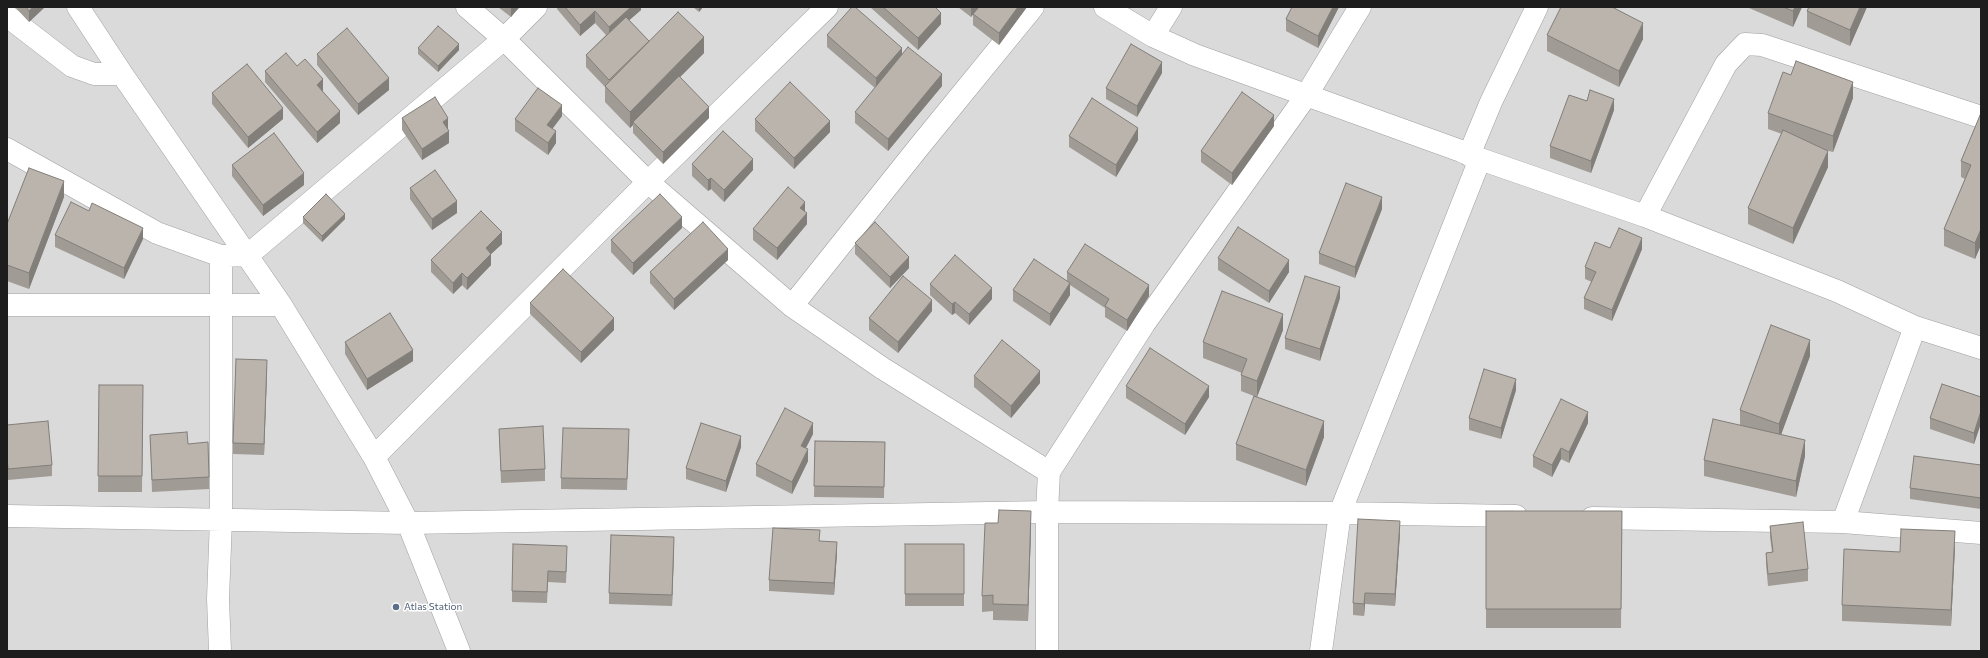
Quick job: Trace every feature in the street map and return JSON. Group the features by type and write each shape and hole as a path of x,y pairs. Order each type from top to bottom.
{"street":[{"path":"78,7 122,74 281,305 374,457 408,523 459,651"},
{"path":"467,7 504,39 648,182 792,306 882,368 1049,472"},
{"path":"7,149 157,233 221,256 248,255 504,39 536,7"},
{"path":"374,457 648,182 827,7"},
{"path":"792,306 1033,7"},
{"path":"1105,7 1154,36 1195,55 1474,157 1645,216 1837,291 1915,327 1981,348"},
{"path":"1154,36 1171,7"},
{"path":"1047,651 1047,512 1049,472 1144,324 1306,96 1360,7"},
{"path":"1321,651 1340,513 1474,157 1491,102 1537,7"},
{"path":"7,16 72,66 94,74 122,74"},
{"path":"1645,216 1726,64 1745,44 1762,45 1981,117"},
{"path":"220,651 218,599 221,519 221,256"},
{"path":"7,305 281,305"},
{"path":"1843,522 1915,327"},
{"path":"7,516 408,523 1047,512 1340,513 1539,517"},
{"path":"1571,517 1843,522 1981,533"}],"shaded area":[{"path":"7,7 1981,7 1981,651 7,651"}],"building":[{"path":"26,7 33,7 29,11"},
{"path":"565,7 631,7 609,27 595,11 580,25"},
{"path":"852,7 855,7 902,48 876,78 827,35"},
{"path":"883,7 935,7 941,13 918,38"},
{"path":"979,7 1018,7 999,33 973,14"},
{"path":"1292,7 1333,7 1318,36 1286,19"},
{"path":"1561,7 1612,7 1643,23 1619,71 1547,35"},
{"path":"1783,7 1795,7 1793,11"},
{"path":"1809,7 1860,7 1850,30 1807,11"},
{"path":"678,12 704,37 630,112 605,86"},
{"path":"626,17 649,41 609,80 586,55"},
{"path":"438,26 459,44 438,66 418,48"},
{"path":"347,28 389,78 358,104 317,54"},
{"path":"1131,44 1162,62 1137,106 1106,88"},
{"path":"908,47 942,74 888,139 855,112"},
{"path":"286,53 297,66 305,59 323,79 317,85 340,111 317,132 265,71"},
{"path":"1796,61 1853,82 1833,136 1768,113 1783,72 1791,75"},
{"path":"247,64 283,108 248,137 212,93"},
{"path":"679,76 709,107 663,152 633,122"},
{"path":"790,82 830,121 794,158 755,119"},
{"path":"538,88 562,105 547,125 556,131 548,143 515,119"},
{"path":"1590,90 1614,99 1591,161 1550,146 1569,95 1587,101"},
{"path":"1242,92 1274,115 1232,173 1201,151"},
{"path":"435,97 448,118 443,122 449,131 422,149 402,118"},
{"path":"1092,98 1138,128 1116,165 1069,136"},
{"path":"1981,113 1981,229 1975,243 1944,229 1971,165 1961,161"},
{"path":"1783,130 1828,151 1793,228 1748,208"},
{"path":"723,131 753,159 724,190 711,178 708,180 692,164"},
{"path":"274,133 304,173 263,205 232,165"},
{"path":"29,168 64,181 29,273 7,265 7,224"},
{"path":"435,170 457,201 432,219 410,188"},
{"path":"1346,183 1382,197 1355,267 1319,253"},
{"path":"788,187 805,202 800,208 807,213 777,248 753,229"},
{"path":"326,194 345,214 322,236 303,217"},
{"path":"660,194 682,217 633,263 611,240"},
{"path":"71,202 89,211 92,203 143,228 124,268 55,235"},
{"path":"481,211 502,232 486,248 491,254 467,278 462,273 453,283 431,260"},
{"path":"703,222 728,249 674,299 650,272"},
{"path":"875,222 909,257 890,277 855,243"},
{"path":"1238,227 1289,260 1269,291 1218,258"},
{"path":"1619,228 1642,238 1612,310 1584,298 1596,272 1585,267 1595,242 1610,248"},
{"path":"1085,244 1149,285 1127,320 1105,306 1109,299 1067,272"},
{"path":"955,255 992,288 969,314 955,302 952,304 930,284"},
{"path":"1034,259 1070,283 1050,314 1013,290"},
{"path":"563,269 614,318 581,352 530,303"},
{"path":"903,276 932,300 898,342 869,318"},
{"path":"1305,276 1340,287 1320,349 1285,338"},
{"path":"1222,291 1283,314 1257,381 1241,375 1247,359 1203,342"},
{"path":"390,313 413,350 367,379 345,342"},
{"path":"1771,325 1810,340 1779,424 1740,410"},
{"path":"1002,340 1040,371 1011,406 974,376"},
{"path":"1150,348 1209,386 1185,424 1126,386"},
{"path":"236,359 267,360 264,444 233,443"},
{"path":"1484,369 1516,379 1501,428 1469,418"},
{"path":"1942,384 1981,397 1981,411 1974,433 1930,418"},
{"path":"99,385 143,385 142,476 98,476"},
{"path":"1254,396 1324,421 1306,470 1236,444"},
{"path":"1561,399 1588,412 1569,452 1561,448 1552,465 1533,456"},
{"path":"785,408 813,423 801,446 808,449 792,482 756,464"},
{"path":"1713,419 1805,440 1796,481 1704,460"},
{"path":"48,421 52,465 8,469 7,425"},
{"path":"701,423 741,436 726,481 686,468"},
{"path":"543,426 545,469 501,471 499,429"},
{"path":"563,428 629,429 627,479 561,478"},
{"path":"187,432 188,444 208,442 209,477 152,480 150,435"},
{"path":"815,441 885,442 884,487 814,486"},
{"path":"1914,456 1981,465 1981,498 1910,488"},
{"path":"999,510 1031,511 1028,605 993,604 993,595 982,596 985,523 998,523"},
{"path":"1486,511 1622,511 1621,609 1486,609"},
{"path":"1358,519 1400,521 1395,594 1365,593 1364,604 1353,603"},
{"path":"1803,522 1808,569 1768,574 1766,553 1773,552 1770,526"},
{"path":"773,528 820,530 819,541 837,542 834,583 769,580"},
{"path":"1901,529 1955,531 1951,610 1842,605 1844,549 1900,552"},
{"path":"611,535 674,537 672,595 609,593"},
{"path":"513,544 567,546 566,572 548,571 547,592 512,591"},
{"path":"905,544 964,544 964,594 905,594"}],"place":[{"name":"Atlas Station","path":"396,607"}]}
